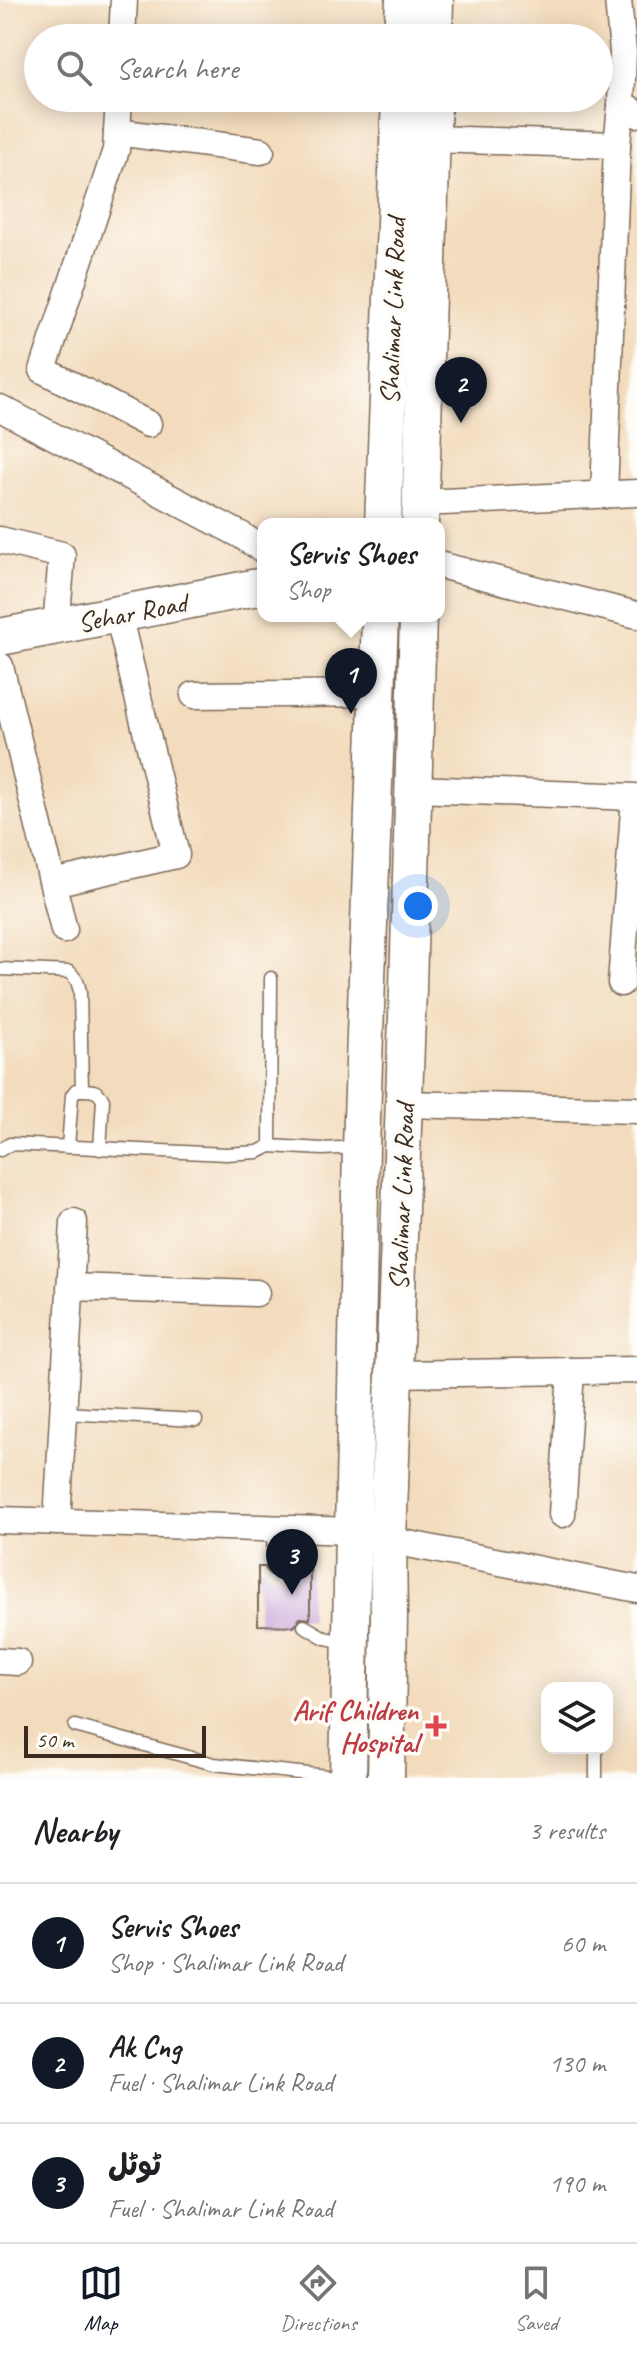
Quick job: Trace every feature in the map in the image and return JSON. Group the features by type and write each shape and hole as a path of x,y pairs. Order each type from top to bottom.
{"main road":[{"path":"403,24 404,0"},
{"path":"434,24 435,0"},
{"name":"Shalimar Link Road","path":"383,518 399,112"},
{"name":"Shalimar Link Road","path":"420,514 433,112"},
{"name":"Sehar Road","path":"0,637 257,587"},
{"name":"Shalimar Link Road","path":"380,622 361,1147 371,1536 389,1617 386,1778"},
{"name":"Shalimar Link Road","path":"348,1778 351,1643 371,1536 395,1374 418,622"},
{"path":"365,987 408,989"}],"street":[{"path":"123,24 124,0"},
{"path":"604,495 617,145 629,113 618,0"},
{"path":"118,112 116,150 43,370 148,424"},
{"path":"117,132 261,151"},
{"path":"432,139 617,145"},
{"path":"0,408 257,546"},
{"path":"420,514 637,493"},
{"path":"0,540 62,555 56,627"},
{"path":"445,567 637,615"},
{"path":"53,883 176,855 118,614"},
{"path":"0,666 64,930"},
{"path":"194,695 377,693"},
{"path":"414,789 635,797 632,913 621,983"},
{"path":"404,1104 637,1110"},
{"path":"57,1522 74,1222"},
{"path":"70,1287 256,1293"},
{"path":"395,1374 637,1370"},
{"path":"562,1514 571,1371"},
{"path":"0,1520 273,1529 371,1536 637,1589"}],"lane":[{"path":"0,969 70,972 77,981 80,991 82,1090"},
{"path":"270,1146 271,978"},
{"path":"68,1147 72,1095 76,1090 94,1090 103,1100 100,1149"},
{"path":"0,1150 10,1144 226,1154 258,1152 270,1146 323,1149 361,1147"},
{"path":"64,1413 196,1420"},
{"path":"273,1529 274,1567"},
{"path":"304,1626 325,1638 351,1643"},
{"path":"75,1726 214,1764 348,1778"},
{"path":"596,1754 596,1778"}],"building":[{"path":"258,1567 265,1567 273,1576 279,1574 283,1567 310,1567 310,1619 300,1618 295,1626 258,1625"}],"place":[{"name":"Ak Cng","path":"461,423"},
{"name":"Servis Shoes","path":"351,714"},
{"name":"ٹوٹل","path":"292,1595"},
{"name":"Arif Children Hospital","path":"436,1726"}]}
